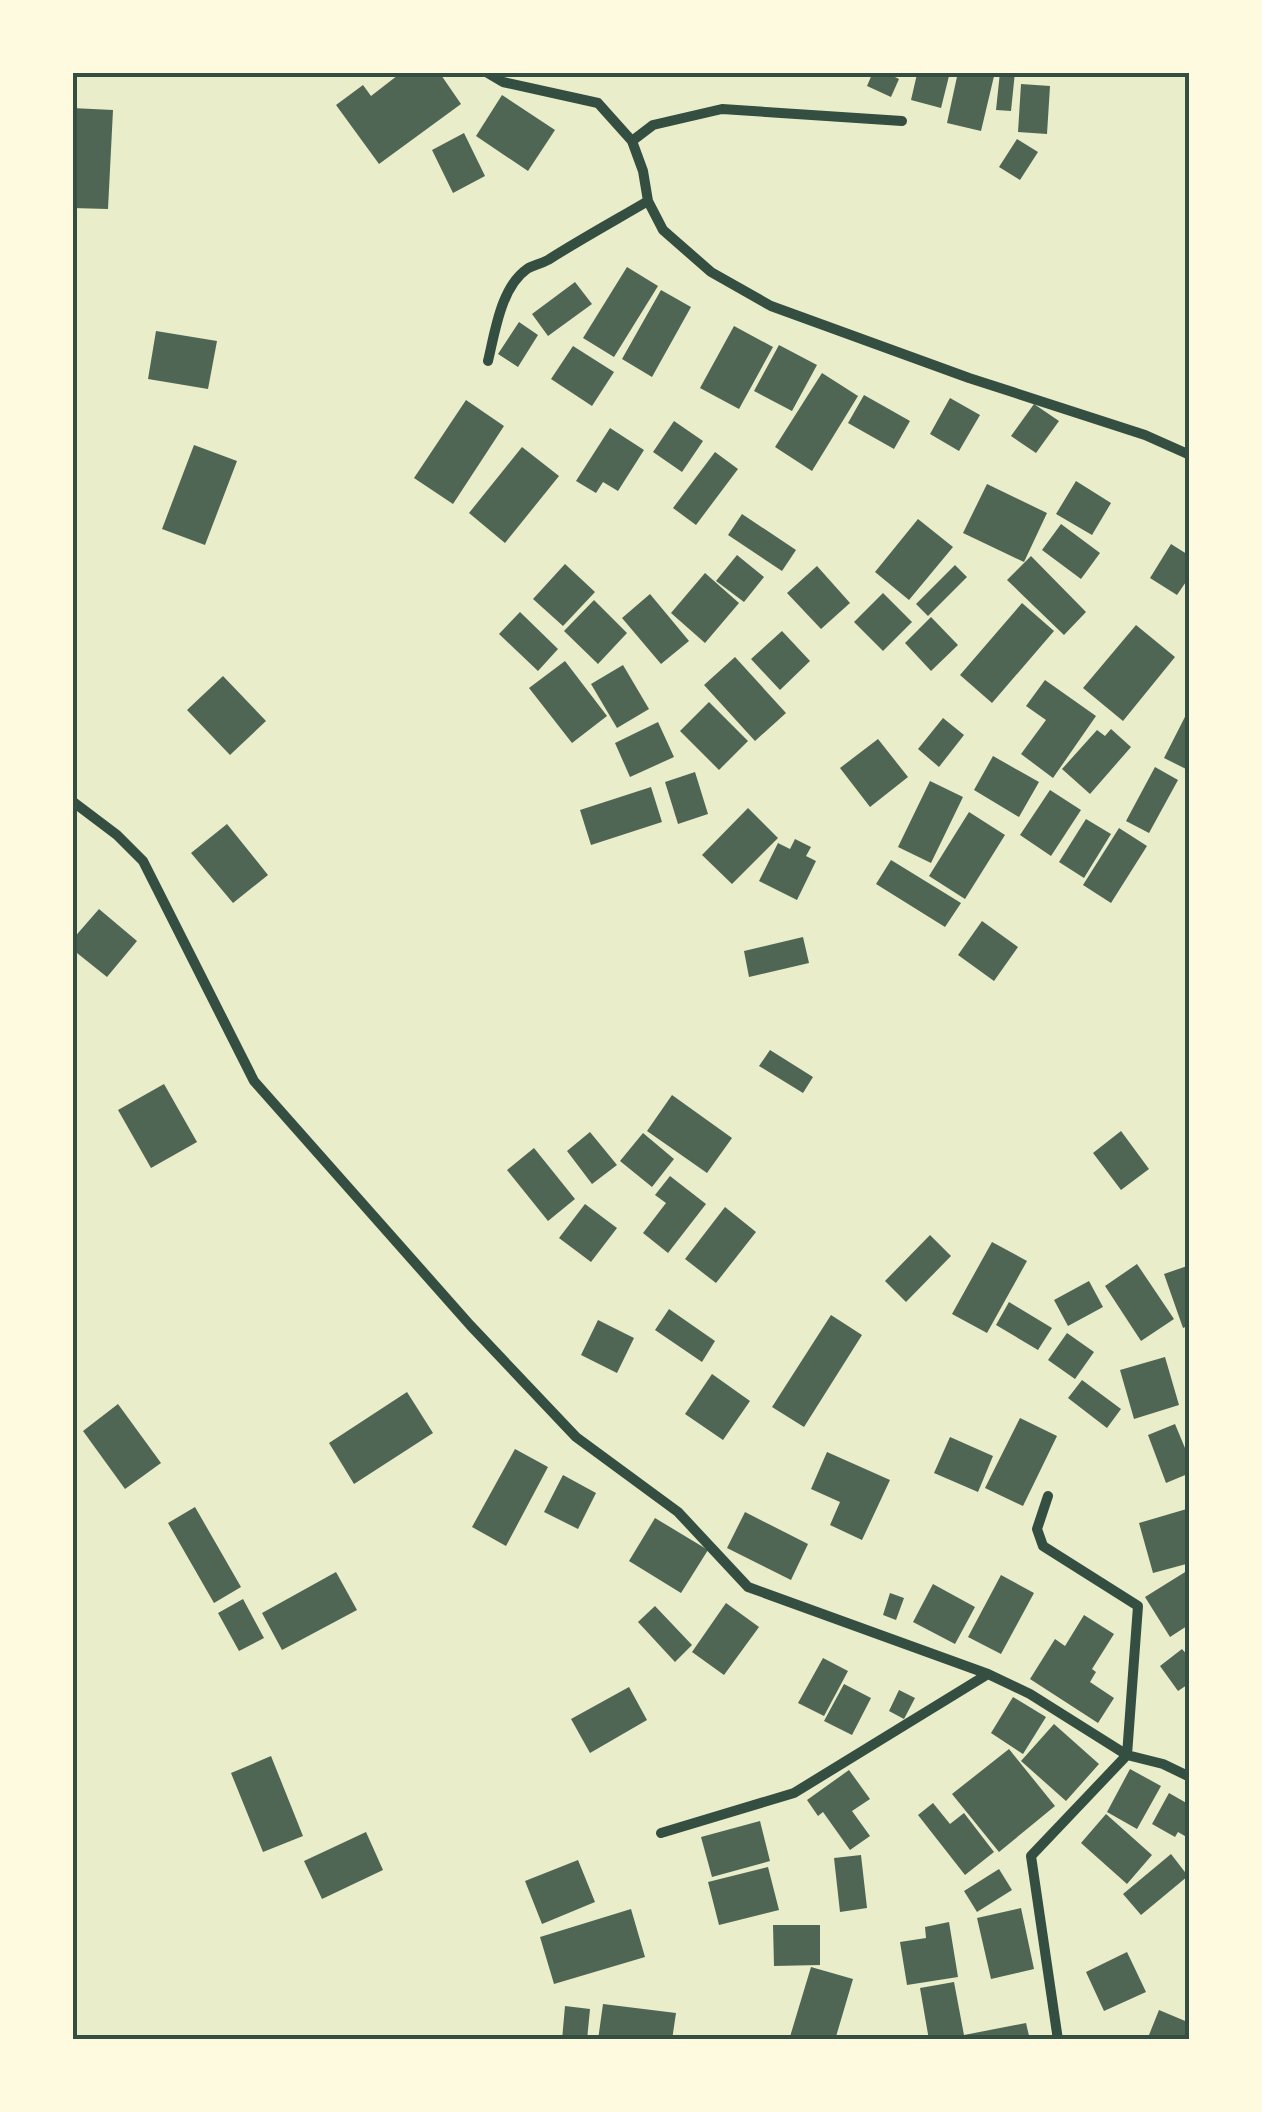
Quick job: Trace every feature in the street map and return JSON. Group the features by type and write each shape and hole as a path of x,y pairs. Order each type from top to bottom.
{"street":[{"path":"486,72 502,82 598,103 632,141 644,171 648,202 663,230 711,272 772,306 1190,454"},
{"path":"632,141 653,125 722,109 902,121"},
{"path":"488,360 499,314 526,269 542,264 581,236 648,202"},
{"path":"72,801 143,860 254,1081 470,1325 576,1436 678,1512 748,1586 988,1674 1030,1694 1127,1755 1164,1764 1190,1777"},
{"path":"1048,1496 1037,1529 1043,1546 1138,1606 1127,1755 1031,1856 1058,2040"},
{"path":"661,1833 794,1793 988,1674"}],"building":[{"path":"402,72 439,72 461,104 379,164 336,105 363,85 371,96"},
{"path":"873,72 885,72 899,79 891,97 867,86"},
{"path":"927,72 950,72 941,108 911,100 917,74 926,76"},
{"path":"958,72 995,72 981,131 947,123"},
{"path":"1000,72 1015,72 1011,111 996,110"},
{"path":"1021,84 1050,86 1047,134 1018,132"},
{"path":"502,95 555,130 528,171 476,136"},
{"path":"72,108 113,110 108,209 72,208"},
{"path":"464,133 485,176 453,193 432,150"},
{"path":"1017,139 1038,152 1020,180 999,167"},
{"path":"627,267 658,286 614,357 583,338"},
{"path":"575,282 592,304 548,336 532,314"},
{"path":"661,290 691,307 652,377 622,359"},
{"path":"519,322 538,335 518,367 498,354"},
{"path":"734,326 773,347 739,409 700,388"},
{"path":"156,331 217,341 208,389 148,379"},
{"path":"779,345 817,365 792,411 754,391"},
{"path":"573,346 614,372 592,406 551,379"},
{"path":"822,373 858,396 812,471 775,447"},
{"path":"864,395 910,421 894,449 848,423"},
{"path":"950,398 980,415 959,451 930,434"},
{"path":"466,400 504,426 453,504 414,478"},
{"path":"1034,404 1059,421 1036,453 1011,436"},
{"path":"674,421 703,441 682,472 653,452"},
{"path":"610,428 644,450 618,491 603,482 596,493 576,481"},
{"path":"194,445 237,461 205,545 162,529"},
{"path":"522,447 559,476 505,543 469,513"},
{"path":"715,452 738,469 696,525 673,508"},
{"path":"1076,481 1111,503 1092,535 1056,514"},
{"path":"987,484 1047,513 1024,562 963,533"},
{"path":"742,514 796,550 782,571 728,535"},
{"path":"918,519 953,547 909,600 875,572"},
{"path":"1061,524 1100,553 1081,579 1042,550"},
{"path":"1171,544 1190,556 1190,576 1177,595 1150,578"},
{"path":"737,555 764,577 744,602 716,581"},
{"path":"1031,556 1086,612 1064,635 1007,580"},
{"path":"565,564 595,592 563,626 533,599"},
{"path":"955,565 967,577 928,616 916,604"},
{"path":"817,566 850,603 821,629 787,593"},
{"path":"705,573 739,603 705,643 671,613"},
{"path":"883,593 912,622 883,651 854,622"},
{"path":"650,594 689,641 661,664 622,618"},
{"path":"594,600 627,633 598,664 564,631"},
{"path":"1022,603 1054,631 992,703 960,675"},
{"path":"520,612 558,649 538,671 499,634"},
{"path":"931,617 958,645 931,671 905,643"},
{"path":"1136,625 1175,657 1123,721 1083,688"},
{"path":"782,631 810,661 780,690 751,659"},
{"path":"735,657 786,713 755,741 704,685"},
{"path":"565,661 607,716 572,743 529,688"},
{"path":"623,665 649,709 617,728 591,684"},
{"path":"223,676 266,721 230,755 187,710"},
{"path":"1045,680 1096,716 1053,778 1021,754 1046,720 1026,706"},
{"path":"709,702 748,741 719,770 680,731"},
{"path":"1190,707 1190,771 1164,758"},
{"path":"943,718 964,735 939,767 918,749"},
{"path":"658,722 674,757 630,777 615,743"},
{"path":"1111,729 1131,747 1090,794 1062,769 1097,730 1105,736"},
{"path":"878,739 908,777 870,807 840,768"},
{"path":"993,756 1039,782 1019,817 974,790"},
{"path":"1155,767 1178,780 1149,833 1126,821"},
{"path":"695,772 708,814 678,824 665,782"},
{"path":"930,781 963,797 931,863 898,847"},
{"path":"651,787 662,822 591,845 580,810"},
{"path":"1050,790 1081,810 1051,856 1020,835"},
{"path":"748,808 778,838 732,884 702,855"},
{"path":"969,812 1005,835 965,899 929,876"},
{"path":"1086,819 1111,834 1084,878 1059,862"},
{"path":"227,824 268,875 233,903 191,853"},
{"path":"1119,828 1147,846 1111,903 1083,885"},
{"path":"795,839 811,847 806,856 816,861 797,900 759,881 778,843 790,849"},
{"path":"891,860 961,903 945,927 876,884"},
{"path":"99,909 137,941 107,977 72,949 72,940"},
{"path":"982,921 1018,947 994,981 958,955"},
{"path":"803,937 809,963 749,977 744,951"},
{"path":"770,1050 813,1077 803,1093 759,1066"},
{"path":"164,1084 197,1142 151,1168 118,1110"},
{"path":"672,1095 732,1138 707,1173 647,1131"},
{"path":"1121,1131 1149,1169 1121,1190 1093,1153"},
{"path":"590,1132 617,1165 592,1184 567,1151"},
{"path":"643,1133 674,1159 652,1187 620,1161"},
{"path":"534,1148 575,1199 548,1221 507,1170"},
{"path":"670,1176 706,1204 668,1253 643,1233 666,1203 655,1195"},
{"path":"585,1204 617,1228 591,1262 559,1238"},
{"path":"725,1207 756,1232 716,1283 685,1259"},
{"path":"930,1235 951,1256 906,1302 885,1281"},
{"path":"992,1242 1027,1261 987,1333 952,1314"},
{"path":"1137,1264 1174,1319 1141,1341 1105,1286"},
{"path":"1190,1265 1190,1325 1183,1328 1164,1274"},
{"path":"1089,1281 1103,1307 1068,1326 1054,1300"},
{"path":"1009,1302 1052,1328 1038,1350 996,1325"},
{"path":"669,1309 715,1341 702,1362 655,1330"},
{"path":"831,1315 862,1335 804,1427 772,1407"},
{"path":"598,1320 634,1338 617,1373 581,1355"},
{"path":"1067,1333 1094,1352 1075,1379 1048,1360"},
{"path":"1165,1357 1179,1405 1134,1419 1120,1370"},
{"path":"712,1374 750,1401 723,1440 685,1414"},
{"path":"1082,1380 1121,1409 1107,1428 1068,1398"},
{"path":"407,1392 433,1433 354,1484 329,1443"},
{"path":"118,1404 161,1463 125,1489 83,1431"},
{"path":"1020,1418 1057,1436 1023,1506 985,1488"},
{"path":"1175,1424 1190,1460 1190,1473 1166,1483 1148,1435"},
{"path":"950,1437 993,1456 978,1492 934,1473"},
{"path":"515,1449 548,1467 506,1546 472,1527"},
{"path":"827,1452 890,1480 862,1540 830,1525 840,1502 811,1489"},
{"path":"563,1475 596,1493 578,1529 544,1512"},
{"path":"195,1507 241,1587 214,1603 168,1523"},
{"path":"1190,1508 1190,1563 1153,1573 1139,1523"},
{"path":"745,1512 808,1544 791,1580 727,1548"},
{"path":"655,1518 708,1550 681,1593 629,1561"},
{"path":"1190,1569 1190,1624 1170,1637 1145,1597"},
{"path":"336,1572 357,1610 282,1650 262,1613"},
{"path":"1001,1575 1034,1593 1001,1654 968,1637"},
{"path":"933,1584 975,1607 955,1644 913,1622"},
{"path":"890,1593 904,1598 896,1620 883,1615"},
{"path":"243,1599 264,1638 239,1651 218,1613"},
{"path":"726,1603 759,1627 724,1675 692,1652"},
{"path":"655,1606 692,1645 675,1662 638,1622"},
{"path":"1084,1615 1114,1634 1092,1669 1096,1672 1090,1682 1114,1698 1098,1723 1030,1679 1055,1639 1065,1646"},
{"path":"1182,1649 1190,1658 1190,1683 1178,1691 1160,1666"},
{"path":"823,1658 848,1671 824,1716 798,1703"},
{"path":"844,1684 871,1698 852,1735 824,1721"},
{"path":"629,1687 647,1720 590,1753 571,1719"},
{"path":"899,1690 915,1698 904,1719 889,1711"},
{"path":"1013,1697 1046,1717 1023,1754 991,1733"},
{"path":"1054,1724 1099,1764 1066,1801 1021,1761"},
{"path":"1009,1749 1055,1806 999,1852 952,1794"},
{"path":"271,1756 303,1836 263,1852 231,1773"},
{"path":"1130,1769 1161,1786 1137,1829 1107,1812"},
{"path":"849,1770 870,1799 852,1811 870,1836 850,1850 823,1812 818,1816 807,1800"},
{"path":"1169,1793 1190,1805 1190,1839 1178,1832 1175,1837 1152,1824"},
{"path":"933,1803 950,1824 964,1813 994,1852 965,1875 918,1815"},
{"path":"1106,1814 1152,1855 1127,1884 1081,1843"},
{"path":"760,1821 770,1861 712,1877 701,1837"},
{"path":"366,1832 383,1870 322,1899 304,1861"},
{"path":"1171,1854 1188,1876 1141,1915 1123,1894"},
{"path":"861,1855 867,1908 840,1912 834,1858"},
{"path":"578,1860 595,1902 542,1924 525,1881"},
{"path":"768,1867 779,1910 719,1925 708,1882"},
{"path":"999,1869 1012,1890 977,1912 964,1891"},
{"path":"1021,1908 1034,1969 991,1979 977,1918"},
{"path":"631,1909 645,1957 554,1984 540,1937"},
{"path":"949,1922 958,1977 907,1985 900,1942 926,1938 925,1927"},
{"path":"773,1925 820,1925 820,1965 774,1966"},
{"path":"1127,1952 1146,1992 1104,2011 1086,1972"},
{"path":"811,1967 853,1979 835,2040 789,2040"},
{"path":"954,1982 964,2035 1026,2023 1030,2040 929,2040 920,1988"},
{"path":"603,2004 676,2013 672,2040 598,2040"},
{"path":"565,2006 590,2009 587,2040 562,2040"},
{"path":"1159,2010 1190,2023 1185,2040 1147,2040"}]}
